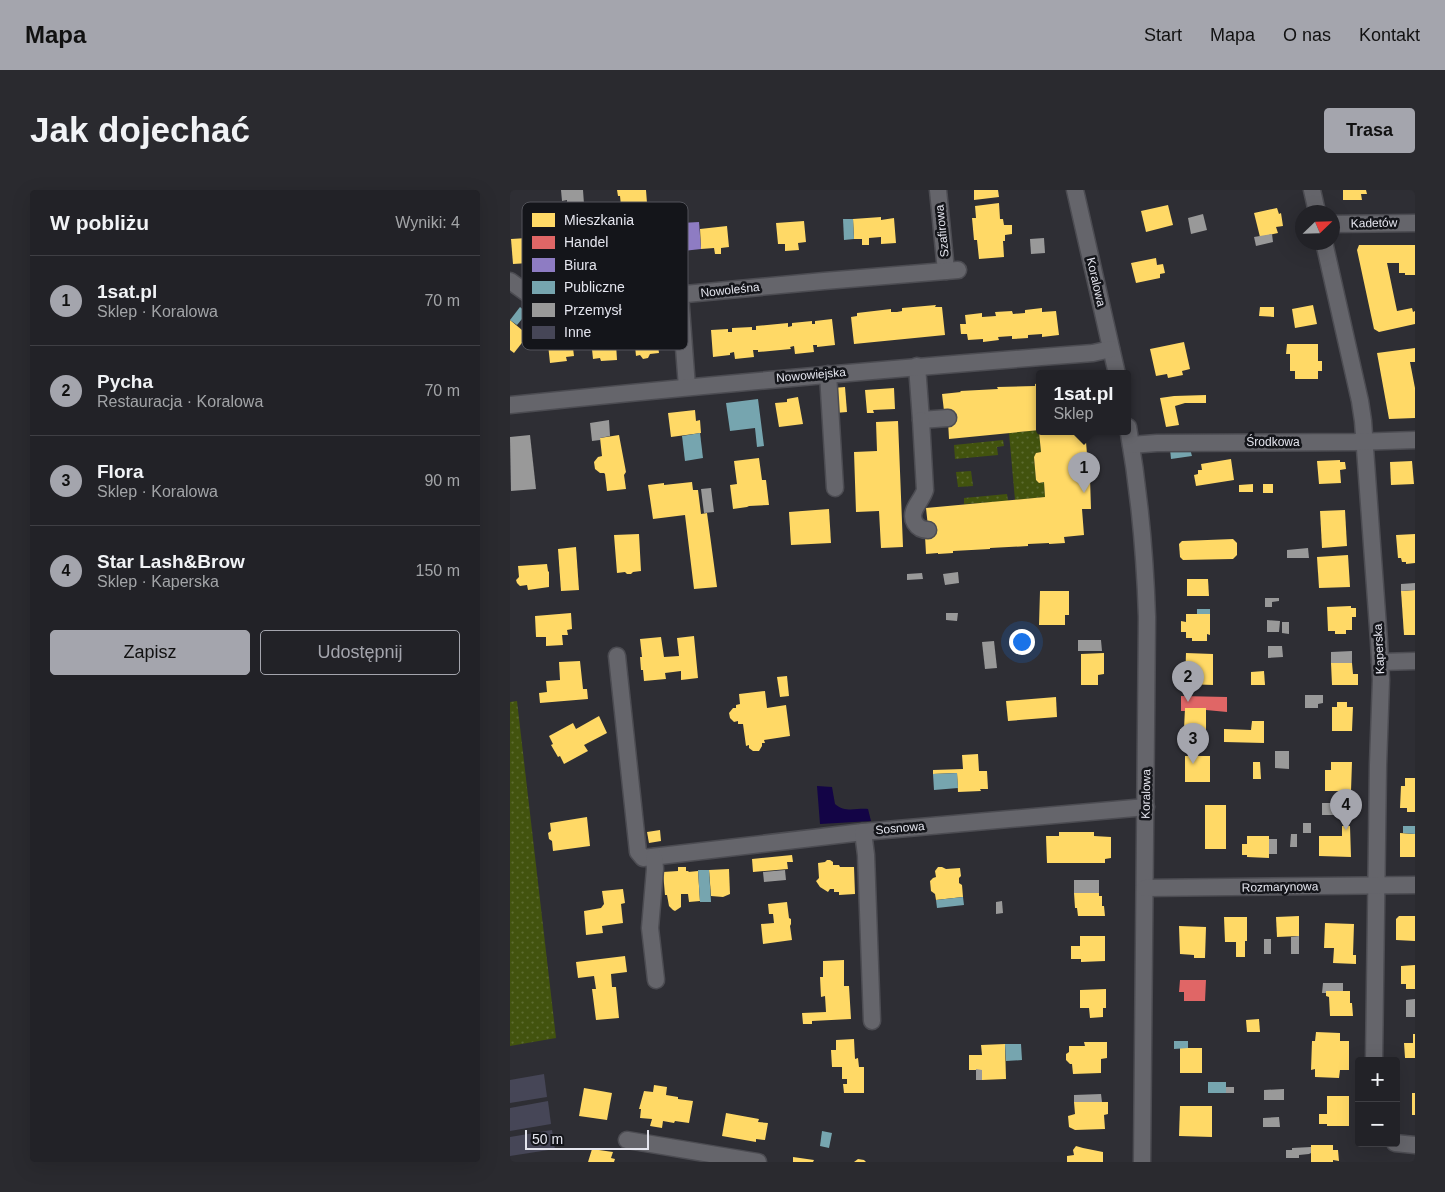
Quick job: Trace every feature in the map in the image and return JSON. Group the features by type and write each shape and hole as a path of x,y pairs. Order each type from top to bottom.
{"street":[{"name":"Szafirowa","path":"938,190 952,271"},
{"name":"Koralowa","path":"1075,190 1116,370"},
{"path":"1312,190 1315,205"},
{"name":"Kadetów","path":"1340,224 1415,223"},
{"name":"Kaperska","path":"1326,250 1360,401 1365,441 1380,662 1374,1057"},
{"name":"Nowoleśna","path":"688,294 952,271"},
{"name":"Nowoleśna","path":"510,281 522,290"},
{"name":"Nowowiejska","path":"510,405 687,387 1111,349"},
{"path":"684,350 687,387"},
{"path":"917,366 925,490 924,495 913,512 913,516 916,526 920,529 928,530"},
{"path":"828,374 835,488"},
{"path":"921,420 948,418"},
{"name":"Koralowa","path":"1129,435 1143,541 1148,647 1142,1162"},
{"name":"Środkowa","path":"1131,445 1157,443 1415,440"},
{"path":"617,656 638,852 643,858 654,857 655,869 650,928 656,980"},
{"path":"1380,662 1415,661"},
{"name":"Sosnowa","path":"654,857 863,832 1146,807"},
{"path":"863,832 866,855 872,1021"},
{"name":"Rozmarynowa","path":"1145,888 1415,885"},
{"path":"627,1140 758,1162"},
{"path":"1400,1143 1415,1145"}],"green space":[{"path":"1036,430 1036,435 1039,435 1041,452 1036,453 1034,457 1036,480 1039,483 1044,482 1045,497 1015,500 1009,433"},
{"path":"1003,440 1004,446 997,447 998,455 955,459 954,445"},
{"path":"971,471 973,486 958,487 956,472"},
{"path":"1007,494 1008,501 964,504 964,498"},
{"path":"517,701 556,1038 510,1046 510,702"}],"shaded area":[{"path":"817,786 832,787 835,804 839,807 868,809 871,821 820,824"}],"building: Mieszkania":[{"path":"617,190 646,190 647,202 621,202 620,196 618,196"},
{"path":"974,190 998,190 999,197 974,200"},
{"path":"1343,190 1366,190 1367,194 1361,194 1362,200 1343,200"},
{"path":"999,203 1000,219 1003,219 1004,225 1012,225 1012,234 1005,235 1005,241 1003,241 1004,257 979,259 977,240 974,240 972,218 976,218 975,206"},
{"path":"1168,205 1173,225 1146,232 1141,211"},
{"path":"1277,208 1279,214 1281,213 1283,226 1276,227 1278,233 1260,237 1254,213"},
{"path":"881,217 881,220 894,218 896,243 881,244 881,237 869,238 869,245 862,245 862,239 854,239 853,219"},
{"path":"804,221 806,242 798,243 799,250 785,251 785,244 778,244 776,223"},
{"path":"727,226 729,247 721,248 721,254 715,254 714,248 701,249 700,229"},
{"path":"522,238 522,263 513,264 511,239"},
{"path":"1359,245 1415,245 1415,275 1399,273 1399,263 1387,263 1397,311 1412,308 1413,312 1415,311 1415,324 1379,332 1374,329 1357,250"},
{"path":"1156,258 1157,265 1163,264 1165,273 1160,274 1160,278 1136,283 1131,263"},
{"path":"936,305 935,307 942,307 945,335 854,344 851,317 857,316 857,313 891,309 891,312 897,312 902,311 902,308"},
{"path":"1313,305 1317,324 1295,328 1292,309"},
{"path":"1260,307 1274,307 1274,317 1259,316"},
{"path":"1042,308 1042,312 1056,311 1059,335 1042,337 1042,334 1028,335 1028,338 1012,339 1012,336 998,337 999,340 983,342 983,339 968,340 967,334 961,334 960,324 966,324 965,315 982,313 982,317 996,316 995,312 1012,311 1013,314 1025,313 1025,310"},
{"path":"832,319 835,345 817,347 817,345 813,345 814,352 795,354 794,346 790,347 791,349 758,352 758,350 753,350 754,357 735,359 734,352 730,353 730,355 713,357 711,330 728,329 728,332 732,332 732,328 752,327 752,330 756,330 756,326 788,323 788,327 792,326 792,323 812,321 812,324 815,324 815,321"},
{"path":"510,320 522,330 522,343 514,353 510,350"},
{"path":"1184,342 1190,369 1182,371 1183,375 1168,378 1167,374 1156,376 1150,349"},
{"path":"1287,344 1318,344 1318,361 1322,361 1322,371 1318,371 1318,379 1295,379 1295,371 1290,371 1290,354 1286,354"},
{"path":"1415,348 1415,362 1410,362 1415,388 1415,418 1389,419 1377,353"},
{"path":"549,350 573,350 574,356 566,357 567,361 550,363"},
{"path":"592,350 616,350 617,360 601,361 600,358 593,359"},
{"path":"635,350 659,350 659,353 650,354 648,358 643,359 640,355 636,356"},
{"path":"1035,384 1036,430 949,439 948,421 944,411 942,394 998,389 997,387 1035,386"},
{"path":"845,387 847,412 835,413 833,388"},
{"path":"894,388 895,409 873,410 874,413 867,413 865,390"},
{"path":"1206,395 1206,403 1185,403 1175,406 1179,425 1166,427 1160,398"},
{"path":"798,397 803,424 779,427 775,403 787,402 787,399"},
{"path":"695,410 696,421 700,420 701,433 671,437 668,413"},
{"path":"898,421 903,547 881,548 879,511 856,512 854,452 877,451 876,422"},
{"path":"619,435 626,472 624,475 626,489 607,491 605,474 595,469 594,462 598,457 602,456 600,438"},
{"path":"1039,435 1086,435 1091,509 1082,509 1084,535 1064,537 1065,543 1028,544 1028,546 926,554 925,536 929,536 926,508 1045,497 1044,482 1039,483 1036,480 1034,457 1036,453 1041,452"},
{"path":"759,458 762,480 766,480 769,505 733,509 730,485 737,484 734,461"},
{"path":"1231,459 1234,480 1196,486 1194,475 1198,474 1198,470 1202,470 1201,464"},
{"path":"1340,460 1340,462 1345,462 1346,469 1340,470 1341,483 1319,484 1317,461"},
{"path":"1412,461 1414,484 1391,485 1390,462"},
{"path":"692,482 693,490 698,490 701,514 707,513 717,587 694,589 685,515 653,519 648,485"},
{"path":"1253,484 1253,492 1239,492 1239,485"},
{"path":"1263,484 1273,484 1273,493 1263,493"},
{"path":"829,509 831,543 791,545 789,512"},
{"path":"1345,510 1347,546 1322,548 1320,511"},
{"path":"639,534 641,571 631,574 625,572 617,573 614,535"},
{"path":"1415,534 1415,563 1406,564 1406,562 1402,562 1401,558 1398,558 1396,535"},
{"path":"1233,539 1237,543 1237,555 1233,559 1183,560 1180,557 1179,544 1182,541"},
{"path":"576,547 579,590 561,591 558,549"},
{"path":"1348,555 1350,587 1319,588 1317,557"},
{"path":"547,564 549,587 528,590 527,585 520,586 517,583 516,580 519,577 518,566"},
{"path":"1187,579 1208,579 1209,596 1187,596"},
{"path":"1415,590 1415,635 1404,635 1401,591"},
{"path":"1040,591 1069,591 1069,615 1065,615 1065,625 1039,625"},
{"path":"1351,606 1351,608 1356,608 1356,617 1352,617 1352,630 1346,630 1346,634 1335,634 1335,631 1328,631 1327,607"},
{"path":"571,613 572,629 567,630 568,635 562,635 563,645 546,646 546,637 536,637 535,616"},
{"path":"1186,614 1210,614 1210,635 1207,634 1207,641 1192,641 1192,638 1186,638 1186,632 1181,632 1181,621 1186,622"},
{"path":"694,636 698,678 681,680 681,671 665,673 666,679 644,681 643,670 641,670 640,639 661,637 664,657 679,656 677,638"},
{"path":"1104,653 1104,674 1098,675 1098,685 1081,685 1081,654"},
{"path":"1186,653 1213,654 1213,685 1185,684"},
{"path":"580,661 583,689 587,689 588,699 540,703 539,693 547,692 546,681 560,680 559,662"},
{"path":"1331,663 1352,663 1353,674 1358,674 1358,685 1332,685"},
{"path":"1264,671 1265,685 1251,685 1251,672"},
{"path":"787,676 789,696 780,697 777,677"},
{"path":"765,691 767,708 786,705 790,736 764,740 765,743 762,743 759,751 753,751 749,748 749,745 746,746 743,724 738,724 738,721 734,722 730,718 729,713 733,708 736,708 736,705 740,704 739,694"},
{"path":"1056,697 1057,717 1008,721 1006,701"},
{"path":"1337,702 1347,702 1347,707 1353,707 1352,731 1332,731 1332,707 1337,707"},
{"path":"1185,708 1206,708 1206,739 1180,738 1180,729 1184,729"},
{"path":"599,716 607,733 584,745 588,751 564,764 551,745 553,744 549,736 573,723 576,729"},
{"path":"1252,721 1264,721 1264,743 1224,742 1224,729 1251,730"},
{"path":"978,754 979,771 987,771 988,789 958,792 957,773 933,774 933,770 963,769 962,755"},
{"path":"1185,756 1210,756 1210,782 1185,782"},
{"path":"1253,762 1260,762 1261,779 1253,779"},
{"path":"1331,762 1352,762 1351,791 1325,791 1325,770 1331,770"},
{"path":"1405,778 1415,778 1415,812 1407,812 1407,808 1400,808 1401,786 1405,786"},
{"path":"1205,805 1226,805 1226,849 1205,849"},
{"path":"587,817 590,846 553,851 552,841 549,839 548,833 551,831 550,823"},
{"path":"1342,826 1350,826 1351,857 1319,856 1319,836 1342,836"},
{"path":"660,830 661,841 649,843 647,832"},
{"path":"1059,832 1094,832 1094,836 1111,837 1111,858 1105,859 1105,863 1047,863 1046,836 1059,836"},
{"path":"1400,833 1415,834 1415,857 1400,857"},
{"path":"1247,836 1269,836 1269,858 1242,855 1242,844 1247,844"},
{"path":"792,855 793,862 787,862 788,869 753,872 752,859"},
{"path":"827,860 833,862 833,865 839,865 840,867 854,867 855,894 839,895 839,892 834,892 834,889 830,889 828,892 820,887 816,881 819,878 818,863"},
{"path":"678,867 686,867 688,872 698,871 700,901 689,902 688,894 681,894 681,907 675,911 669,906 667,895 665,895 663,872 678,871"},
{"path":"938,867 946,869 960,868 961,876 959,883 962,885 963,897 936,900 935,894 931,891 930,881 936,877 935,871"},
{"path":"729,869 730,894 723,897 711,896 709,870"},
{"path":"623,889 625,903 621,904 623,923 602,926 603,933 586,935 584,911 601,908 604,904 602,891"},
{"path":"1074,893 1099,893 1099,896 1102,896 1105,916 1078,916 1077,908 1075,908"},
{"path":"787,902 789,918 791,919 792,940 763,944 761,924 774,923 773,914 769,914 768,904"},
{"path":"1299,916 1299,936 1277,937 1276,917"},
{"path":"1399,916 1415,916 1415,941 1396,940 1396,919"},
{"path":"1224,917 1247,917 1245,957 1236,957 1236,942 1225,942"},
{"path":"1325,923 1354,924 1353,955 1356,955 1356,964 1333,963 1334,948 1324,948"},
{"path":"1179,926 1206,927 1205,958 1194,958 1194,955 1180,954"},
{"path":"1080,936 1105,936 1105,961 1081,962 1081,959 1071,959 1071,946 1080,946"},
{"path":"625,956 627,972 611,974 612,987 616,987 619,1018 596,1020 592,989 596,989 594,976 578,978 576,962"},
{"path":"844,960 844,986 849,986 851,1019 812,1021 812,1024 803,1024 802,1013 826,1012 825,996 821,997 820,977 823,977 823,961"},
{"path":"1415,965 1415,989 1406,989 1406,984 1401,984 1401,966"},
{"path":"1106,989 1106,1008 1103,1008 1103,1017 1090,1018 1089,1008 1080,1008 1080,990"},
{"path":"1326,991 1350,991 1353,1016 1330,1016 1329,997 1326,996"},
{"path":"1259,1019 1260,1032 1247,1032 1246,1020"},
{"path":"1316,1032 1340,1033 1340,1041 1349,1041 1349,1070 1340,1070 1339,1078 1315,1077 1315,1069 1311,1070 1312,1041 1315,1041"},
{"path":"1413,1034 1415,1034 1415,1058 1405,1058 1404,1043 1413,1043"},
{"path":"854,1039 855,1059 858,1058 859,1067 864,1067 864,1093 844,1093 843,1084 847,1084 847,1079 842,1079 842,1067 832,1067 831,1050 836,1050 836,1040"},
{"path":"1084,1042 1107,1042 1107,1058 1101,1059 1101,1073 1073,1074 1072,1064 1066,1060 1066,1054 1069,1052 1069,1046 1085,1046"},
{"path":"1005,1044 1006,1079 982,1080 982,1070 969,1070 969,1055 982,1055 981,1045"},
{"path":"1180,1048 1202,1048 1202,1073 1180,1073"},
{"path":"654,1085 667,1087 666,1095 693,1101 689,1123 663,1121 662,1128 650,1126 652,1119 640,1118 641,1109 639,1109 644,1091 653,1092"},
{"path":"584,1088 612,1093 607,1120 579,1116"},
{"path":"1412,1093 1415,1093 1415,1115 1412,1115"},
{"path":"1327,1096 1349,1096 1349,1126 1319,1124 1319,1114 1327,1114"},
{"path":"1074,1102 1108,1102 1108,1114 1104,1115 1105,1129 1075,1130 1069,1127 1068,1116 1075,1114"},
{"path":"1180,1106 1212,1106 1212,1137 1179,1136"},
{"path":"726,1113 759,1119 758,1122 768,1123 765,1140 756,1139 756,1142 722,1136"},
{"path":"1311,1145 1333,1145 1333,1150 1338,1150 1339,1161 1311,1162"},
{"path":"1076,1146 1103,1152 1103,1162 1067,1162 1067,1156 1074,1155 1073,1150"},
{"path":"592,1149 613,1152 611,1158 615,1159 614,1162 588,1162"},
{"path":"793,1157 814,1160 813,1162 793,1162"},
{"path":"858,1159 864,1160 866,1162 854,1162"}],"building: Handel":[{"path":"1181,696 1227,697 1227,712 1206,710 1206,708 1185,708 1185,711 1181,711"},
{"path":"1180,980 1206,980 1205,1001 1184,1001 1184,992 1179,992"}],"building: Biura":[{"path":"699,222 701,249 688,250 688,223"}],"building: Publiczne":[{"path":"843,219 853,219 854,239 844,240"},
{"path":"520,307 522,309 522,319 517,325 510,320"},
{"path":"758,399 764,446 757,447 755,428 730,431 726,403"},
{"path":"700,433 703,458 685,461 682,436"},
{"path":"1170,449 1190,449 1192,456 1171,459"},
{"path":"1197,609 1210,609 1210,614 1197,614"},
{"path":"957,773 958,788 934,790 933,774"},
{"path":"1403,826 1415,826 1415,834 1403,833"},
{"path":"698,870 709,870 711,902 700,902"},
{"path":"963,897 964,905 937,908 936,900"},
{"path":"1174,1041 1188,1041 1188,1048 1174,1049"},
{"path":"1005,1044 1021,1044 1022,1060 1006,1061"},
{"path":"1208,1082 1226,1082 1226,1093 1208,1093"},
{"path":"822,1131 832,1133 829,1148 820,1146"}],"building: Przemysł":[{"path":"561,190 583,190 584,202 562,201"},
{"path":"1203,214 1207,230 1191,234 1188,218"},
{"path":"1272,234 1273,242 1256,246 1254,237"},
{"path":"1044,238 1045,253 1031,254 1030,239"},
{"path":"609,420 610,436 592,441 590,423"},
{"path":"530,435 536,489 511,491 510,437"},
{"path":"711,488 714,512 704,513 701,489"},
{"path":"1308,548 1309,558 1287,558 1287,550"},
{"path":"958,572 959,583 945,585 943,574"},
{"path":"922,573 923,579 907,580 907,574"},
{"path":"1415,583 1415,590 1401,591 1401,584"},
{"path":"1265,598 1279,598 1279,601 1272,602 1272,607 1265,607"},
{"path":"946,613 958,613 957,621 946,620"},
{"path":"1267,620 1280,621 1279,632 1267,632"},
{"path":"1282,622 1289,622 1289,634 1282,633"},
{"path":"1078,640 1101,640 1102,651 1078,651"},
{"path":"994,641 997,668 985,669 982,642"},
{"path":"1268,646 1282,646 1283,657 1268,658"},
{"path":"1352,651 1352,663 1331,663 1331,652"},
{"path":"1305,695 1323,695 1323,703 1318,704 1318,708 1305,708"},
{"path":"1275,751 1289,751 1289,769 1275,768"},
{"path":"1331,799 1335,800 1335,803 1347,803 1347,815 1322,815 1322,803 1331,803"},
{"path":"1303,823 1311,823 1311,833 1303,833"},
{"path":"1291,834 1297,834 1297,847 1290,847"},
{"path":"1269,839 1277,839 1277,854 1269,854"},
{"path":"785,870 786,880 764,882 763,872"},
{"path":"1074,880 1099,880 1099,893 1074,893"},
{"path":"1002,901 1003,913 996,914 996,902"},
{"path":"1299,936 1299,954 1291,954 1291,937"},
{"path":"1264,939 1271,939 1271,954 1264,954"},
{"path":"1323,983 1343,983 1343,991 1326,991 1326,993 1322,993"},
{"path":"1415,999 1415,1017 1406,1017 1406,1000"},
{"path":"976,1069 982,1070 982,1080 976,1080"},
{"path":"1226,1087 1234,1087 1234,1093 1226,1093"},
{"path":"1284,1089 1284,1100 1264,1100 1264,1090"},
{"path":"1101,1094 1102,1102 1074,1102 1074,1095"},
{"path":"1279,1117 1280,1127 1263,1127 1263,1118"},
{"path":"1311,1147 1311,1153 1309,1154 1299,1155 1299,1158 1286,1158 1286,1150"}],"building: Inne":[{"path":"544,1074 547,1097 510,1103 510,1080"},
{"path":"548,1101 551,1124 510,1131 510,1108"},
{"path":"552,1130 555,1149 510,1156 510,1137"}],"place":[{"name":"1sat.pl","path":"1084,493"},
{"name":"Pycha","path":"1188,702"},
{"name":"Flora","path":"1193,764"},
{"name":"Star Lash&Brow","path":"1346,830"}]}
